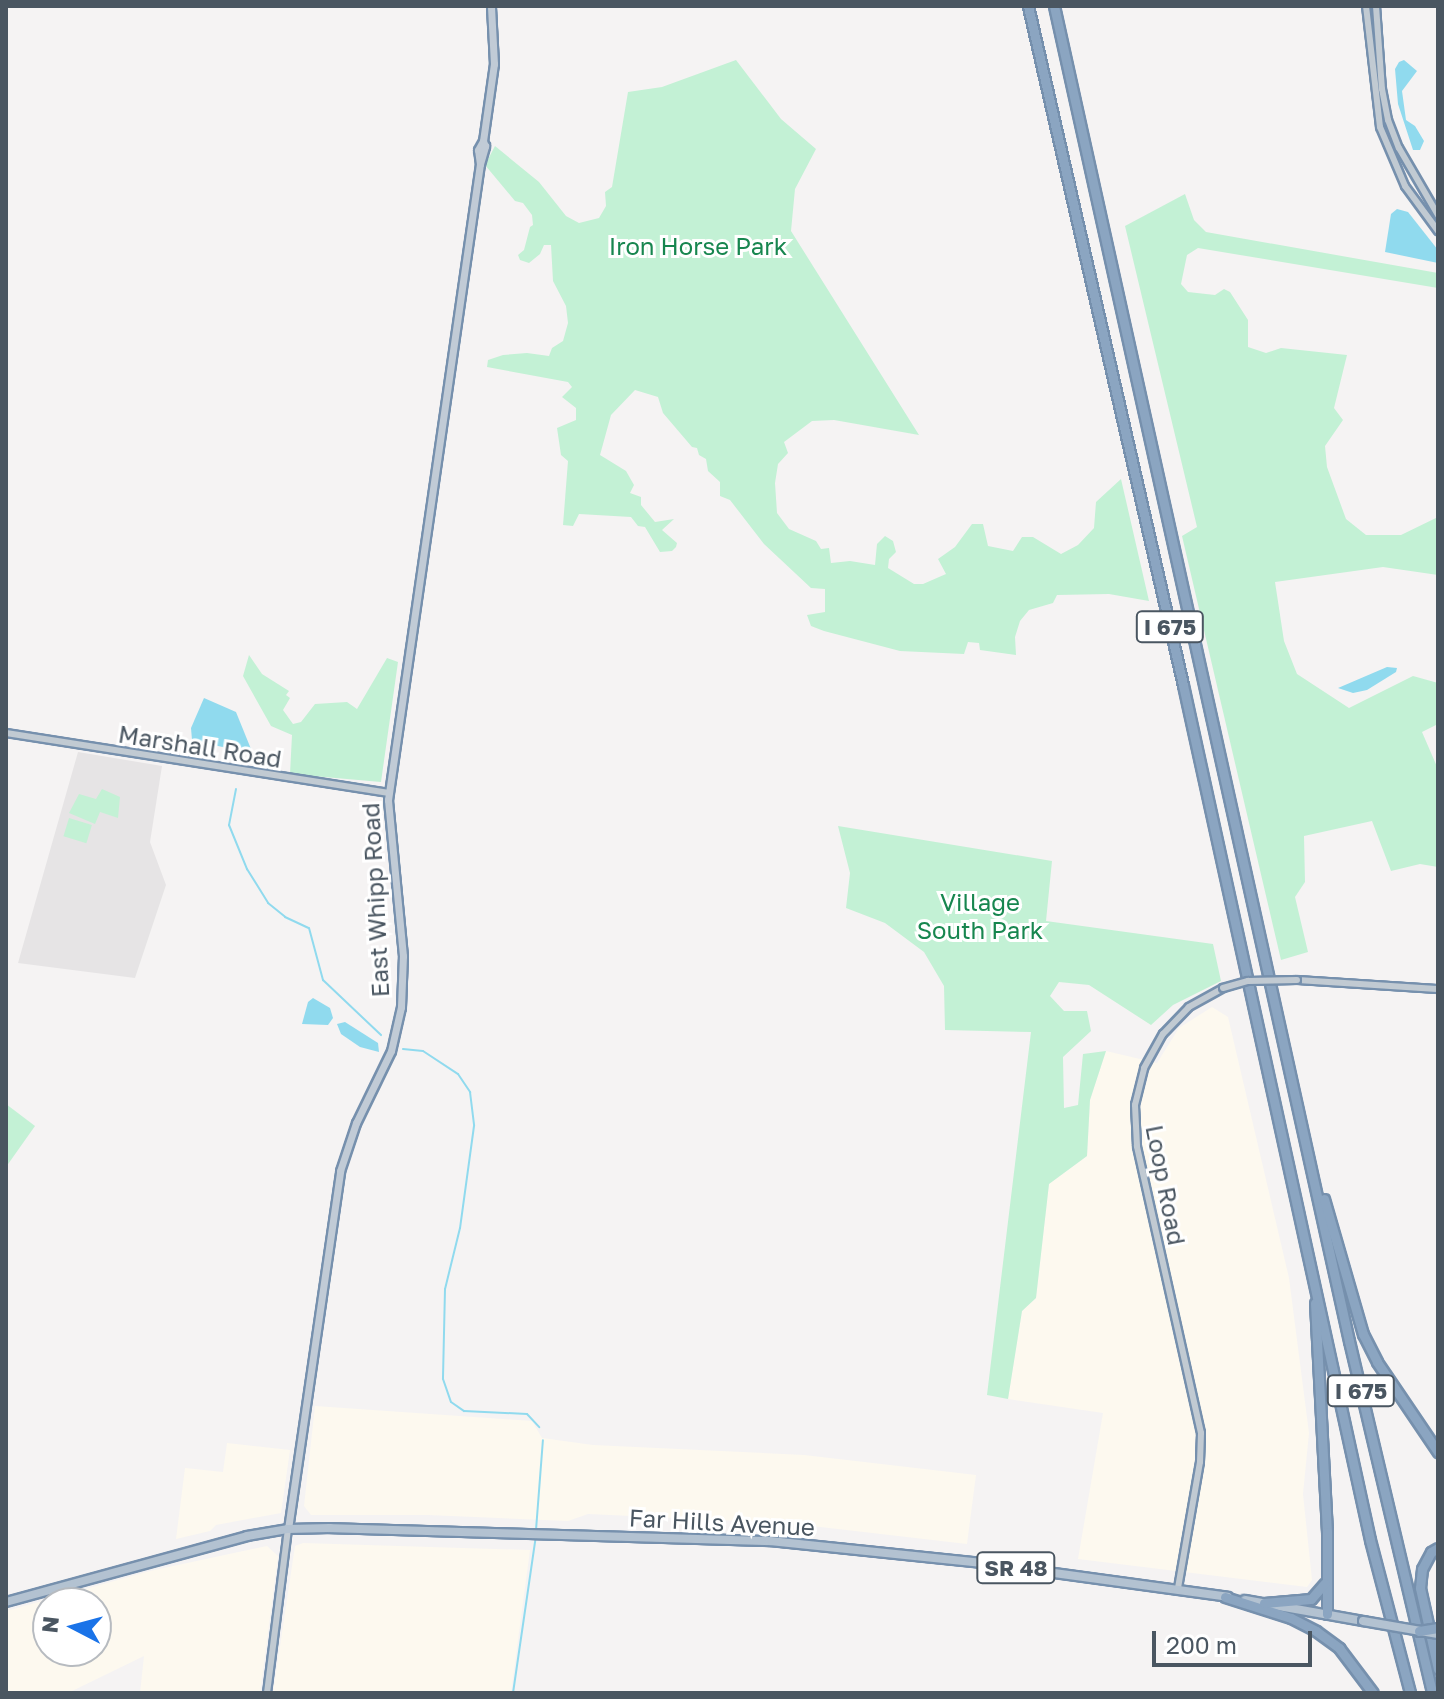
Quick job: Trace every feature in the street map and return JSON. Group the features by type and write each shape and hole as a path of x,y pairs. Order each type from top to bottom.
{"highway":[{"name":"I 675","path":"1028,6 1373,1555 1410,1693"},
{"name":"I 675","path":"1054,6 1294,1089 1432,1693"},
{"path":"1294,1089 1363,1334 1377,1362 1438,1452"},
{"path":"1315,1284 1327,1614"},
{"path":"1438,1548 1431,1552 1422,1569 1420,1588 1438,1669"},
{"path":"1264,1603 1311,1599 1321,1591 1327,1576"},
{"path":"1225,1597 1291,1618 1316,1631 1339,1648 1373,1693"},
{"path":"1419,1631 1438,1628"}],"main road":[{"name":"East Whipp Road","path":"288,1529 340,1171 356,1123 391,1051 401,1007 403,956 389,793 480,164 478,150 483,141 495,53 491,6"},
{"name":"Far Hills Avenue","path":"6,1602 150,1560 288,1529 536,1533 769,1541 981,1563 1178,1588 1438,1634"}],"street":[{"path":"1366,6 1380,127 1405,186 1438,231"},
{"path":"1376,6 1388,120 1399,148 1438,215"},
{"name":"Marshall Road","path":"6,733 389,793"},
{"name":"Loop Road","path":"1178,1588 1200,1462 1201,1433 1137,1146 1135,1105 1144,1068 1163,1034 1189,1007 1223,988 1248,981 1297,980 1438,989"},
{"path":"267,1693 288,1529"}],"shaded area":[{"path":"78,752 162,766 150,842 166,885 135,978 18,963"},
{"path":"1212,1007 1228,1017 1289,1278 1309,1433 1303,1494 1312,1580 1307,1587 1078,1559 1103,1413 1008,1399 1022,1311 1036,1298 1049,1184 1087,1156 1090,1100 1106,1051 1157,1063 1179,1028"},
{"path":"315,1406 532,1421 542,1438 593,1445 804,1455 976,1475 967,1544 786,1523 588,1514 568,1521 428,1515 311,1515 304,1506"},
{"path":"227,1443 290,1450 281,1513 216,1525 210,1531 176,1539 185,1468 223,1472"},
{"path":"303,1543 530,1550 511,1693 273,1693 295,1546"},
{"path":"267,1546 278,1556 260,1693 140,1693 144,1656 68,1693 6,1693 6,1611 32,1604 32,1667 112,1667 112,1587 92,1587 150,1571"}],"green space":[{"name":"Iron Horse Park","path":"736,60 781,119 816,149 795,189 791,231 919,435 834,420 812,421 784,442 788,453 778,464 775,483 777,513 789,529 816,541 821,549 829,548 831,563 850,561 875,565 877,544 885,536 893,541 896,552 889,559 888,568 914,584 923,584 946,574 938,559 955,547 972,524 983,524 988,546 1013,551 1022,537 1033,537 1061,554 1078,545 1094,528 1096,502 1121,479 1149,601 1109,594 1057,595 1053,603 1029,610 1020,621 1015,637 1016,655 980,650 979,643 968,642 964,654 900,651 811,626 807,615 825,612 825,589 811,588 764,544 730,500 720,496 720,482 708,471 706,459 663,413 658,397 635,390 611,415 600,455 626,471 634,485 630,493 641,497 641,505 655,522 674,519 662,530 677,543 676,547 672,551 660,552 645,527 638,526 631,517 579,514 573,526 563,525 568,461 561,455 557,428 576,420 576,408 562,397 572,387 568,382 487,367 488,360 503,355 527,353 549,356 552,348 563,341 568,323 566,306 553,281 551,245 544,245 540,254 529,263 520,260 518,255 524,250 533,225 532,215 523,203 515,201 485,165 495,146 539,182 566,216 579,223 599,218 606,206 605,192 612,187 628,92 662,87"},
{"path":"1185,194 1194,220 1206,232 1438,273 1438,288 1198,248 1187,255 1181,284 1188,292 1215,295 1224,289 1230,292 1248,320 1248,347 1266,353 1281,348 1347,355 1334,408 1343,420 1325,446 1327,467 1346,519 1366,535 1401,535 1438,517 1438,575 1383,567 1275,582 1284,641 1297,674 1349,708 1413,676 1438,683 1438,724 1422,732 1438,769 1438,867 1420,864 1391,871 1372,821 1304,836 1305,882 1295,897 1308,952 1281,960 1182,536 1197,527 1125,226"},
{"path":"249,655 262,674 289,691 286,695 290,698 283,710 293,724 301,722 315,704 347,702 357,709 387,658 398,662 381,782 290,774 292,735 271,726 243,676"},
{"path":"102,789 120,797 118,818 100,812 95,824 69,813 79,794 96,799"},
{"path":"69,818 92,825 86,843 63,836"},
{"name":"Village South Park","path":"838,826 1052,861 1046,921 1213,944 1221,981 1173,1005 1151,1025 1089,985 1059,982 1050,996 1064,1011 1087,1011 1091,1031 1063,1057 1064,1108 1078,1105 1083,1054 1106,1051 1090,1100 1087,1156 1049,1184 1036,1298 1022,1311 1008,1399 987,1395 1031,1032 945,1030 944,986 924,952 885,923 846,908 850,873"},
{"path":"6,1104 35,1126 6,1167"}],"water":[{"path":"1404,60 1417,71 1402,91 1406,120 1415,126 1424,141 1420,150 1413,150 1398,104 1395,69"},
{"path":"1397,209 1408,212 1438,250 1438,263 1385,252 1391,214"},
{"path":"1387,667 1397,668 1396,672 1367,690 1353,693 1338,688"},
{"path":"204,698 236,712 253,754 192,740 191,728"},
{"path":"313,998 330,1008 333,1018 328,1025 302,1024 308,1002"},
{"path":"345,1022 378,1043 379,1052 360,1047 341,1034 337,1024"}],"waterway":[{"path":"236,789 229,825 247,869 268,903 285,917 309,928 323,980 381,1035"},
{"path":"403,1049 423,1051 458,1074 470,1092 474,1126 460,1228 445,1289 443,1379 451,1402 464,1411 527,1414 539,1427"},
{"path":"536,1530 543,1440"},
{"path":"513,1693 536,1536"}]}
